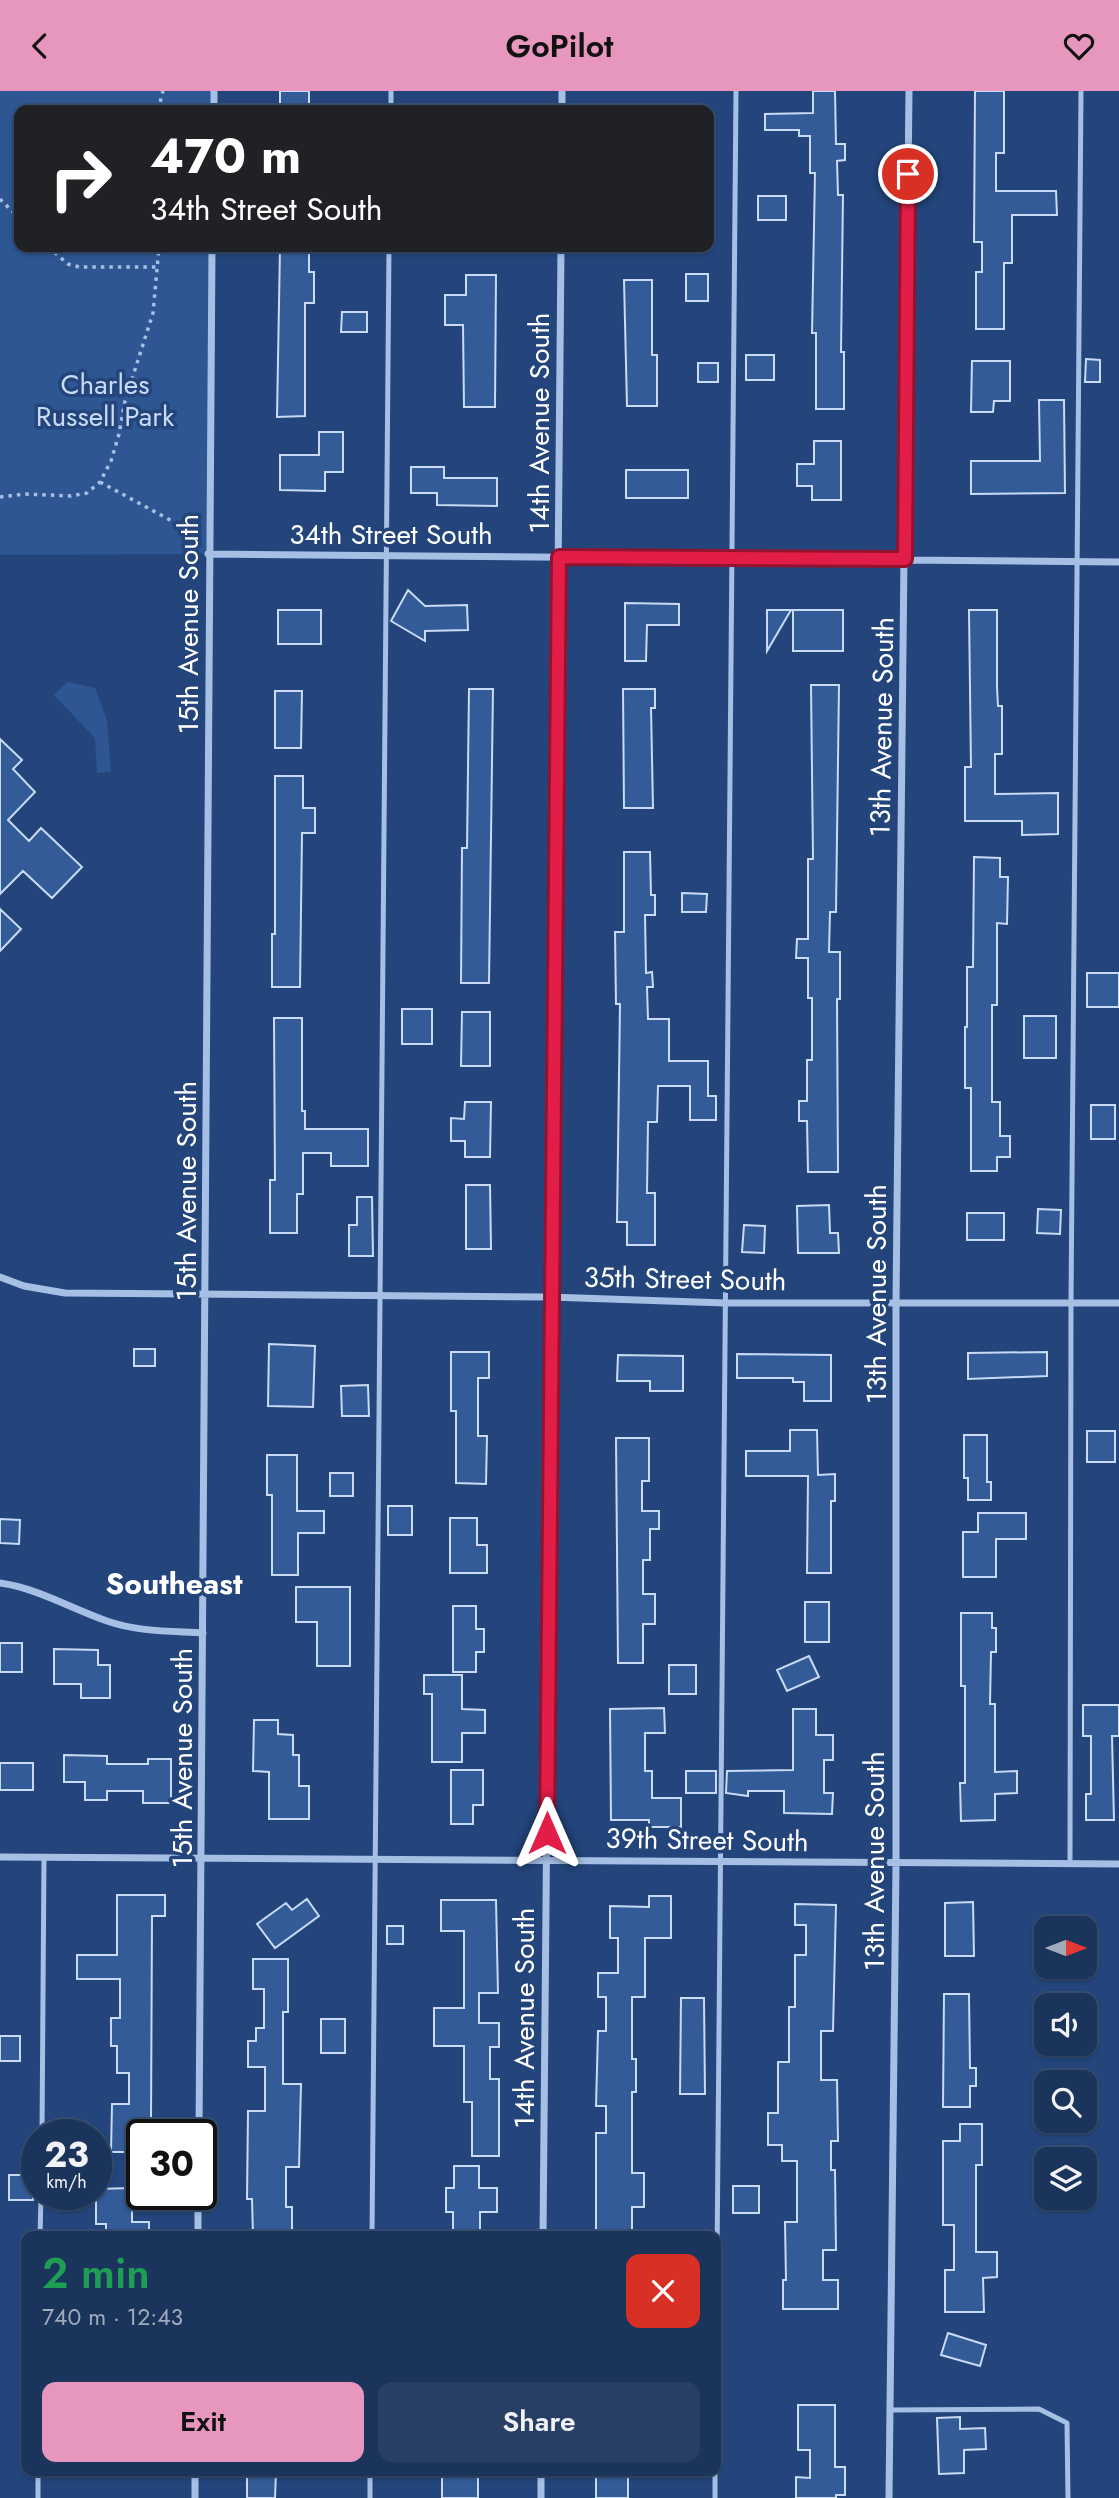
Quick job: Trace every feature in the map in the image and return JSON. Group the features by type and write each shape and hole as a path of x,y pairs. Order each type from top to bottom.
{"street":[{"name":"13th Avenue South","path":"889,2498 896,1864 896,1302 909,91"},
{"name":"15th Avenue South","path":"199,2119 212,252"},
{"name":"14th Avenue South","path":"543,2231 561,252"},
{"name":"34th Street South","path":"208,554 1119,562"},
{"name":"35th Street South","path":"0,1277 24,1286 65,1293 550,1297 725,1303 1119,1303"},
{"path":"0,1583 40,1594 108,1622 135,1629 204,1633"},
{"name":"39th Street South","path":"0,1857 1119,1864"},
{"path":"198,2210 198,2231"},
{"path":"195,2476 195,2498"},
{"path":"541,2476 541,2498"}],"lane":[{"path":"717,2231 736,91"},
{"path":"1070,1864 1071,1303 1081,91"},
{"path":"372,2231 389,252"},
{"path":"41,2119 44,1857"},
{"path":"40,2231 41,2210"},
{"path":"890,2410 1039,2409 1067,2423 1068,2498"},
{"path":"38,2476 38,2498"},
{"path":"370,2476 370,2498"},
{"path":"715,2476 715,2498"}],"path":[{"path":"0,198 14,213"},
{"path":"54,252 68,264 79,267 158,267"},
{"path":"0,497 25,493 71,496 87,493 100,482 111,461 120,433 125,401 153,313 159,252"},
{"path":"100,482 183,527 191,521 209,521"}],"green space":[{"name":"Charles Russell Park","path":"0,91 212,91 212,105 14,105 14,252 211,252 208,554 0,555"},
{"path":"67,682 95,688 107,720 111,772 97,773 95,738 54,695"}],"building":[{"path":"280,91 309,91 309,105 280,105"},
{"path":"813,91 835,91 836,144 845,144 845,160 837,161 838,195 843,195 841,352 844,352 844,409 816,409 816,333 812,333 815,173 810,173 810,136 799,136 799,130 765,130 765,114 813,113"},
{"path":"975,91 1004,91 1004,153 996,153 996,191 1056,191 1057,215 1012,215 1012,263 1004,263 1004,329 976,329 976,272 982,272 982,242 974,242"},
{"path":"758,196 786,196 786,220 758,220"},
{"path":"280,252 309,252 309,272 314,272 314,303 305,303 305,416 277,417"},
{"path":"686,274 708,274 708,301 686,301"},
{"path":"466,275 496,275 495,407 464,407 463,325 445,325 445,295 466,295"},
{"path":"624,280 652,280 652,355 657,355 657,406 627,406"},
{"path":"342,312 367,312 367,332 341,332"},
{"path":"746,355 774,355 774,380 746,380"},
{"path":"1086,359 1100,360 1100,382 1085,382"},
{"path":"972,361 1010,361 1010,401 994,401 993,412 971,412"},
{"path":"698,363 718,363 718,382 698,382"},
{"path":"1039,400 1064,400 1065,493 971,494 971,461 1040,461"},
{"path":"319,432 343,432 343,472 325,472 325,491 280,490 280,455 319,455"},
{"path":"814,441 841,441 841,500 812,500 812,486 797,486 797,464 814,464"},
{"path":"411,467 444,467 444,478 497,478 497,506 437,505 437,493 411,493"},
{"path":"626,470 688,470 688,498 626,498"},
{"path":"408,590 425,606 467,605 468,630 425,631 425,641 391,621"},
{"path":"625,603 679,604 679,625 647,625 646,661 625,661"},
{"path":"278,610 321,610 321,644 278,644"},
{"path":"767,610 791,610 767,651"},
{"path":"793,610 843,610 843,651 793,651"},
{"path":"969,610 997,610 997,687 998,706 1002,706 1002,754 995,754 995,794 1058,793 1058,834 1022,835 1022,821 965,821 965,767 971,767"},
{"path":"811,685 839,685 836,912 830,912 829,952 840,952 840,999 837,999 838,1172 808,1172 807,1121 799,1121 799,1101 807,1101 807,1060 812,1060 812,998 808,998 808,958 796,958 797,939 808,939 808,859 813,859"},
{"path":"469,689 493,689 489,983 461,983 462,848 467,848"},
{"path":"623,689 655,689 655,708 651,708 653,808 624,808"},
{"path":"275,691 302,691 301,748 275,748"},
{"path":"0,739 22,760 13,769 35,792 8,820 29,841 41,828 82,867 52,898 23,871 0,894"},
{"path":"275,776 303,776 303,808 315,808 315,833 302,833 300,987 272,987 272,934 275,934"},
{"path":"624,852 650,852 651,895 655,895 655,915 645,915 646,973 652,972 653,987 647,987 648,1019 669,1019 669,1061 708,1061 708,1096 716,1096 716,1120 690,1120 690,1086 658,1086 657,1122 648,1122 647,1193 655,1193 655,1245 627,1245 627,1222 617,1222 620,1004 616,1004 615,932 624,932"},
{"path":"974,857 1000,858 1000,877 1008,877 1007,924 997,923 997,1005 992,1005 992,1102 1000,1102 1000,1136 1010,1136 1010,1157 997,1157 997,1171 971,1171 971,1088 965,1088 965,1027 967,967 973,967"},
{"path":"682,893 707,894 706,912 682,912"},
{"path":"0,909 21,929 0,951"},
{"path":"1087,973 1119,973 1119,1007 1087,1007"},
{"path":"402,1009 432,1009 432,1044 402,1044"},
{"path":"462,1012 490,1012 490,1066 461,1066"},
{"path":"1024,1016 1056,1016 1056,1058 1024,1058"},
{"path":"274,1018 302,1018 302,1111 305,1111 305,1129 368,1129 368,1166 331,1166 331,1153 303,1153 303,1194 297,1194 297,1233 270,1233 270,1180 275,1180"},
{"path":"465,1102 491,1102 490,1157 465,1157 465,1141 451,1141 451,1118 464,1119"},
{"path":"1091,1105 1115,1105 1115,1139 1091,1139"},
{"path":"466,1185 490,1185 491,1249 466,1249"},
{"path":"357,1197 372,1197 373,1256 349,1256 349,1225 357,1225"},
{"path":"829,1205 830,1233 838,1233 839,1253 798,1253 797,1206"},
{"path":"1038,1209 1061,1210 1060,1234 1037,1233"},
{"path":"967,1213 1004,1213 1004,1240 967,1240"},
{"path":"744,1225 765,1226 764,1253 742,1252"},
{"path":"269,1344 315,1346 313,1407 268,1406"},
{"path":"134,1349 155,1349 155,1366 134,1366"},
{"path":"451,1352 489,1352 489,1378 478,1378 478,1436 487,1436 486,1484 456,1483 456,1411 451,1411"},
{"path":"1047,1352 1047,1376 968,1379 968,1353"},
{"path":"737,1354 831,1355 831,1401 804,1401 804,1382 793,1382 793,1378 737,1378"},
{"path":"618,1355 683,1356 683,1391 650,1391 650,1381 617,1381"},
{"path":"368,1385 369,1416 342,1416 341,1386"},
{"path":"790,1430 817,1430 818,1475 835,1474 835,1501 831,1501 831,1573 807,1573 808,1476 746,1476 746,1451 790,1451"},
{"path":"1087,1431 1115,1431 1115,1462 1087,1462"},
{"path":"964,1435 987,1435 987,1482 991,1482 991,1500 968,1500 968,1478 964,1478"},
{"path":"616,1438 649,1438 649,1481 642,1481 642,1511 659,1511 659,1529 650,1529 650,1560 643,1560 643,1594 655,1594 655,1624 643,1624 643,1663 618,1663"},
{"path":"267,1455 297,1455 297,1511 324,1511 324,1533 298,1533 298,1575 272,1575 272,1495 267,1495"},
{"path":"330,1473 353,1473 353,1496 330,1496"},
{"path":"388,1506 412,1506 412,1535 388,1535"},
{"path":"978,1513 1026,1513 1026,1539 996,1539 996,1577 963,1577 963,1532 978,1532"},
{"path":"450,1518 477,1518 477,1545 487,1545 487,1573 450,1573"},
{"path":"0,1519 20,1520 19,1544 0,1543"},
{"path":"296,1587 350,1587 350,1666 317,1666 317,1622 296,1622"},
{"path":"805,1602 829,1602 829,1642 805,1642"},
{"path":"453,1606 476,1606 476,1629 484,1629 484,1652 476,1652 476,1672 453,1672"},
{"path":"961,1613 992,1613 992,1628 996,1628 996,1652 991,1652 990,1704 995,1704 995,1772 1017,1771 1017,1793 995,1794 995,1820 961,1821 960,1783 965,1783 965,1686 961,1686"},
{"path":"0,1643 22,1643 22,1672 0,1672"},
{"path":"54,1649 98,1650 98,1665 110,1665 110,1698 81,1698 81,1684 54,1684"},
{"path":"809,1656 819,1677 787,1691 777,1670"},
{"path":"669,1665 696,1665 696,1694 669,1694"},
{"path":"424,1675 462,1675 462,1709 485,1710 485,1733 462,1733 462,1762 432,1762 432,1694 424,1694"},
{"path":"1083,1705 1119,1705 1119,1736 1112,1736 1114,1820 1086,1820 1086,1794 1091,1794 1091,1736 1083,1736"},
{"path":"664,1708 665,1733 645,1733 645,1771 652,1771 652,1798 681,1798 681,1827 649,1827 649,1820 611,1820 610,1709"},
{"path":"793,1709 816,1709 816,1735 833,1735 833,1760 824,1760 824,1793 833,1793 832,1814 784,1813 784,1791 748,1791 748,1796 726,1793 727,1771 793,1770"},
{"path":"254,1720 278,1720 278,1734 293,1735 293,1755 299,1755 299,1786 309,1786 309,1819 269,1819 269,1772 253,1771"},
{"path":"64,1755 107,1756 107,1764 148,1764 148,1759 171,1759 171,1803 143,1803 143,1791 107,1791 107,1800 85,1800 85,1782 64,1782"},
{"path":"0,1763 33,1763 33,1790 0,1790"},
{"path":"451,1770 483,1770 483,1805 473,1805 473,1824 451,1824"},
{"path":"686,1771 716,1771 716,1793 686,1793"},
{"path":"117,1895 165,1895 165,1916 152,1916 151,2119 126,2119 126,2152 112,2152 112,2104 129,2104 129,2073 117,2073 117,2046 111,2046 111,2018 120,2018 120,1979 77,1979 77,1955 117,1955"},
{"path":"649,1896 671,1896 671,1938 645,1938 645,1997 632,1997 632,2059 636,2059 636,2092 632,2092 632,2173 644,2173 644,2207 632,2207 632,2231 596,2231 596,2133 606,2133 606,2106 596,2106 598,2031 606,2031 606,1997 598,1997 598,1973 618,1973 618,1938 610,1938 610,1906 649,1907"},
{"path":"307,1899 319,1916 275,1948 257,1924 286,1903 292,1910"},
{"path":"441,1900 496,1900 498,1993 479,1993 479,2023 499,2023 499,2047 490,2047 490,2079 499,2079 499,2156 472,2156 472,2102 464,2102 464,2046 434,2046 434,2008 464,2008 464,1931 441,1931"},
{"path":"973,1902 974,1956 945,1956 945,1903"},
{"path":"795,1904 836,1905 833,2031 821,2031 821,2080 837,2080 838,2141 831,2141 831,2170 835,2170 836,2250 823,2250 823,2280 838,2280 838,2309 783,2309 783,2280 786,2280 785,2222 797,2222 797,2161 782,2161 782,2145 768,2145 768,2113 778,2113 778,2062 789,2062 789,2007 795,2007 795,1955 806,1955 806,1925 795,1925"},
{"path":"387,1926 403,1926 403,1944 387,1944"},
{"path":"253,1959 288,1959 288,2012 283,2012 283,2084 301,2084 299,2167 286,2167 286,2207 292,2207 292,2231 253,2231 252,2199 247,2199 248,2111 265,2111 265,2067 248,2067 248,2041 256,2041 256,2028 264,2028 264,1989 253,1989"},
{"path":"944,1994 969,1994 970,2068 976,2068 976,2086 970,2086 970,2107 943,2107"},
{"path":"681,1998 704,1998 705,2094 680,2094"},
{"path":"321,2019 345,2019 345,2053 321,2053"},
{"path":"0,2036 20,2036 20,2061 0,2061"},
{"path":"960,2124 982,2124 982,2165 976,2165 976,2252 997,2252 997,2277 983,2278 984,2312 945,2312 945,2270 954,2270 954,2225 943,2225 943,2141 960,2141"},
{"path":"454,2166 479,2166 479,2188 497,2188 497,2212 480,2212 480,2231 453,2231 453,2212 446,2212 446,2188 454,2188"},
{"path":"9,2175 21,2175 21,2200 9,2200"},
{"path":"733,2186 759,2186 759,2213 733,2213"},
{"path":"126,2188 126,2210 132,2210 132,2222 149,2222 149,2231 106,2231 106,2224 96,2224 96,2210 112,2210 112,2189"},
{"path":"948,2333 986,2345 980,2366 941,2355"},
{"path":"798,2405 835,2405 835,2467 845,2467 845,2495 836,2495 836,2498 796,2498 796,2477 810,2478 810,2450 798,2450"},
{"path":"960,2417 960,2429 985,2428 986,2449 964,2450 964,2473 939,2474 937,2418"},
{"path":"247,2476 276,2476 275,2498 247,2498"},
{"path":"442,2476 478,2476 478,2498 442,2498"},
{"path":"596,2476 628,2476 628,2498 596,2498"}],"district":[{"name":"Southeast","path":"174,1583"}],"route":[{"path":"547,1833 559,557 905,559 908,174"}]}
